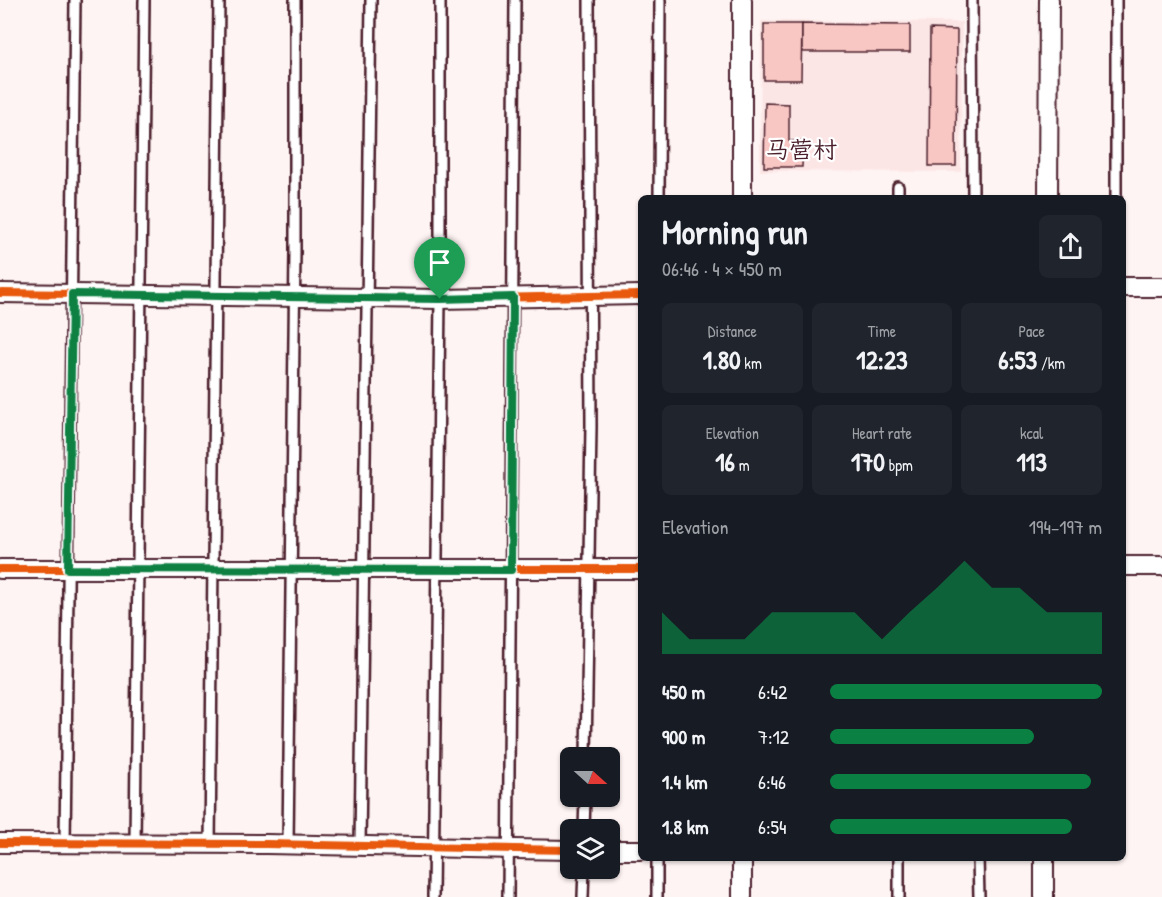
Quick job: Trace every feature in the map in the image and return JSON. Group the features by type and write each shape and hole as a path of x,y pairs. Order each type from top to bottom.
{"street":[{"path":"742,0 742,195"},
{"path":"1048,195 1049,0"},
{"path":"1126,287 1162,287"},
{"path":"0,293 440,299 638,295"},
{"path":"1126,566 1162,566"},
{"path":"0,568 638,569"},
{"path":"0,843 288,844 560,850"},
{"path":"620,850 638,850"},
{"path":"742,861 742,897"},
{"path":"1044,861 1044,897"}],"lane":[{"path":"64,843 75,0"},
{"path":"135,844 144,0"},
{"path":"210,844 219,0"},
{"path":"288,844 295,297 295,0"},
{"path":"360,846 371,0"},
{"path":"433,897 440,299 440,0"},
{"path":"508,897 515,0"},
{"path":"586,747 589,569 589,0"},
{"path":"659,195 660,0"},
{"path":"972,0 973,195"},
{"path":"1116,0 1116,195"},
{"path":"898,188 898,195"},
{"path":"657,861 657,897"},
{"path":"899,861 899,897"},
{"path":"978,861 979,897"},
{"path":"583,897 584,879"}],"shaded area":[{"path":"761,21 962,22 961,172 760,171"}],"building":[{"path":"764,24 802,24 801,80 764,80"},
{"path":"802,24 910,25 910,52 802,52"},
{"path":"930,29 957,30 956,166 929,166"},
{"path":"765,103 789,104 789,141 803,141 802,167 764,167"}],"cycle path":[{"path":"0,293 440,299 638,295"},
{"path":"0,569 638,569"},
{"path":"0,843 267,844 560,850"}],"district":[{"name":"马营村","path":"801,149"}],"route":[{"path":"72,294 440,299 513,297 511,570 68,569 72,294"}]}
